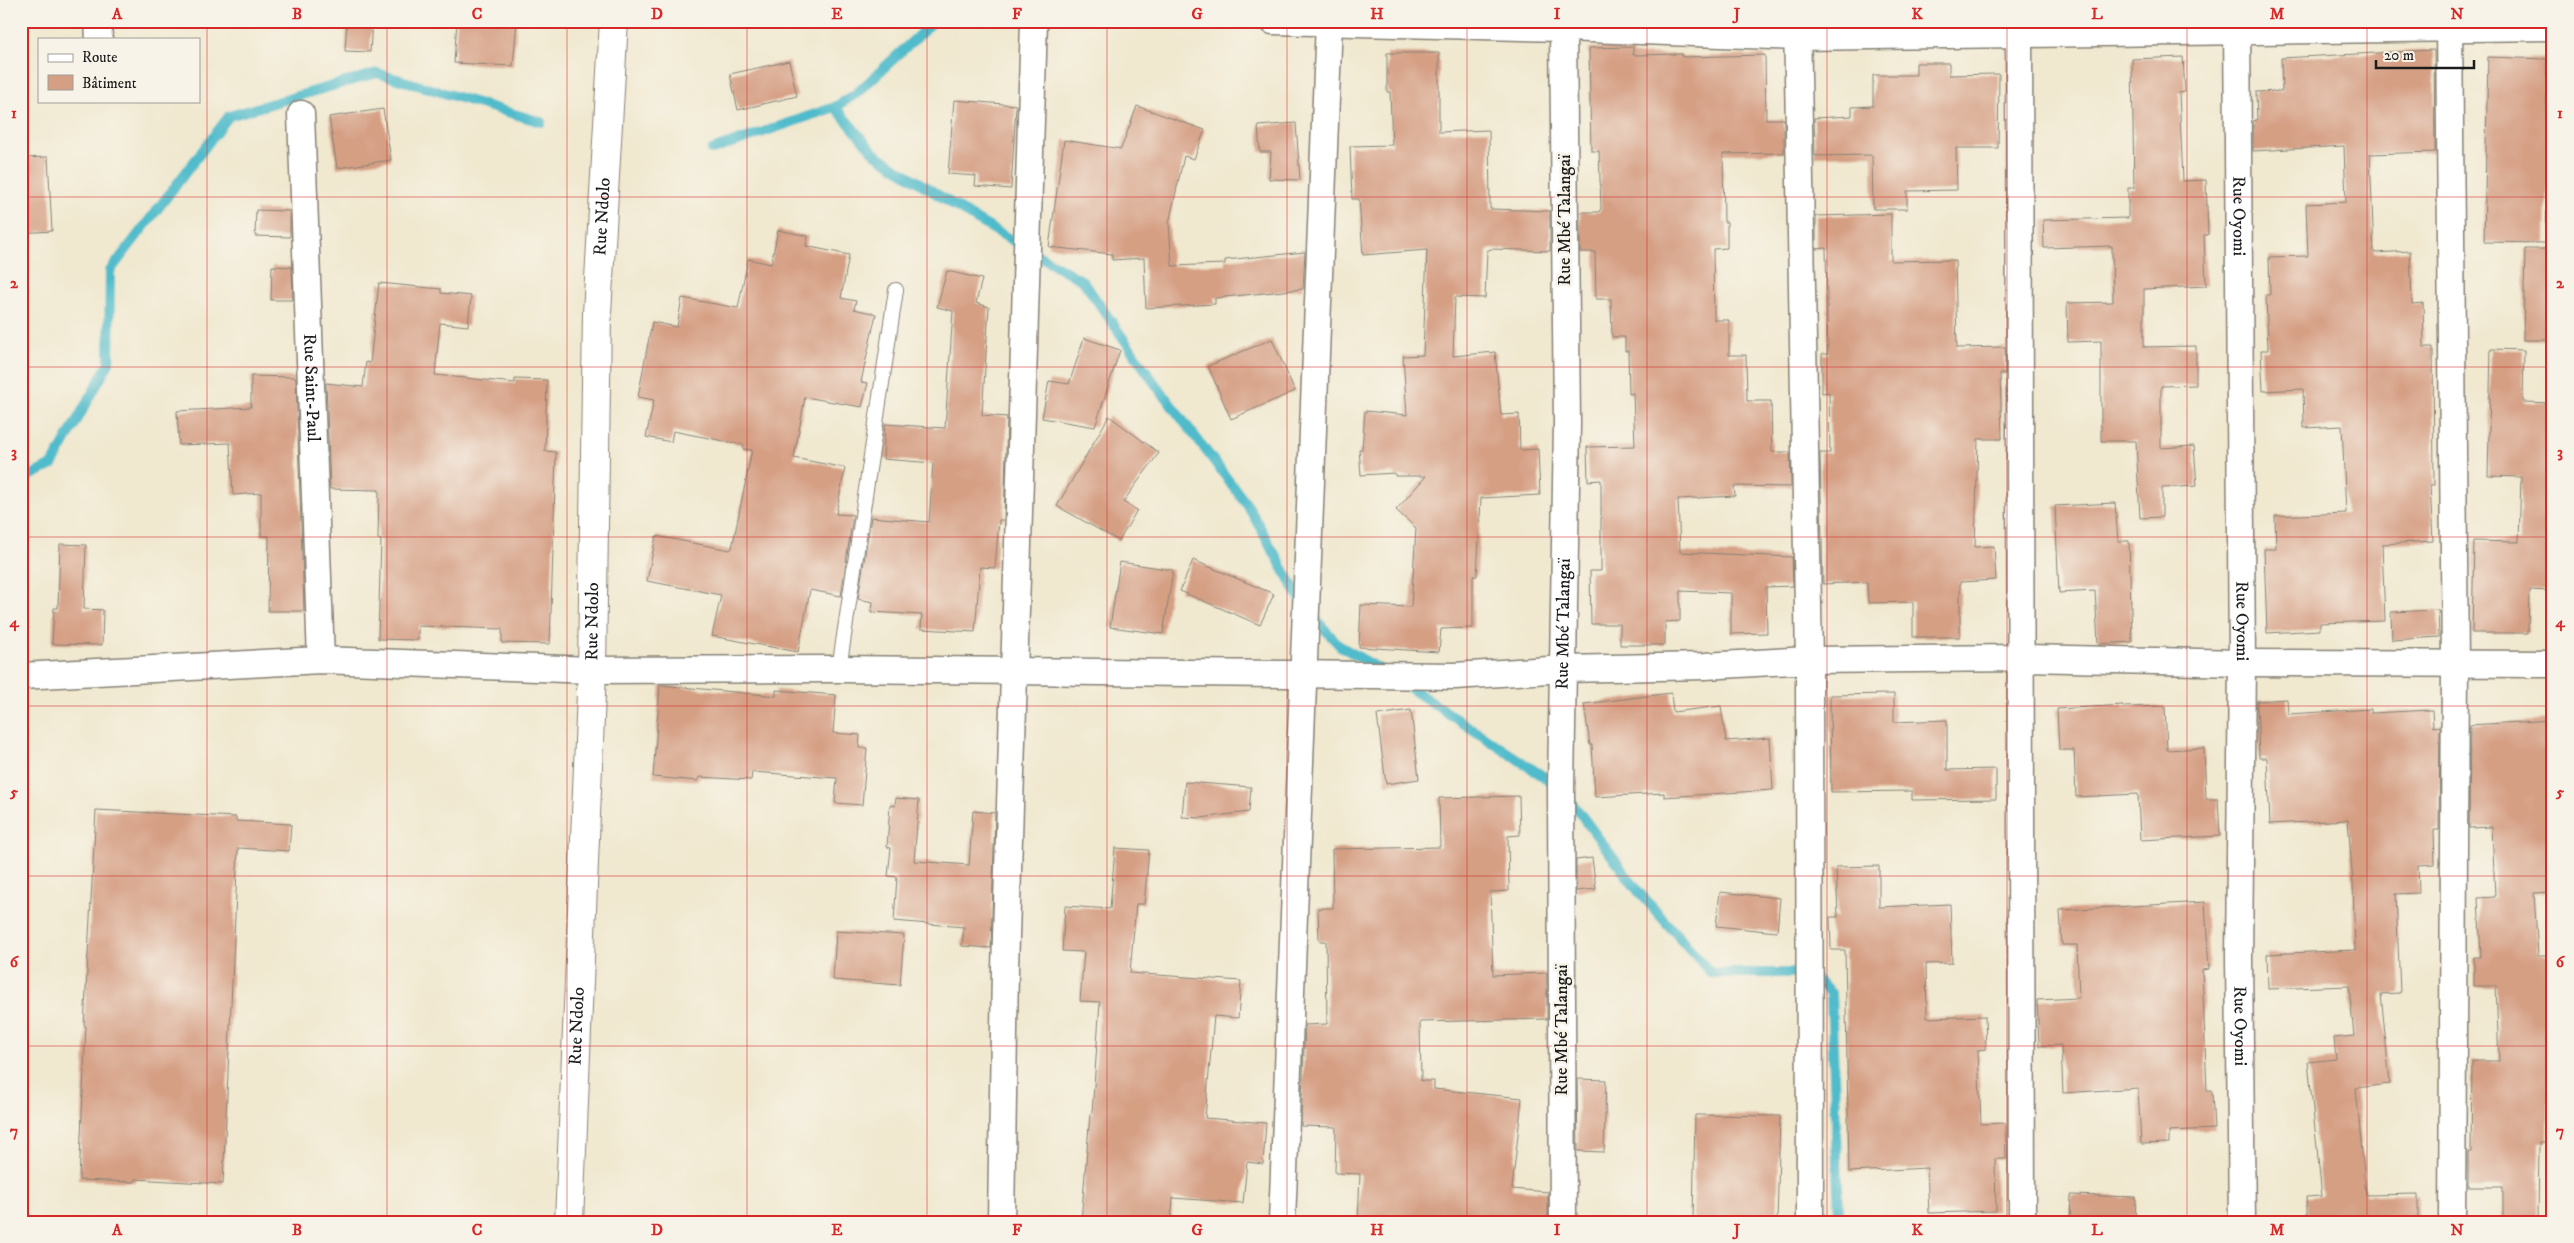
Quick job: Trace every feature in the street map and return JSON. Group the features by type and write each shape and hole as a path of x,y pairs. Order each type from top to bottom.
{"main road":[{"name":"Rue Ndolo","path":"569,1222 592,670 598,313 614,21"}],"street":[{"path":"98,21 99,38"},
{"path":"1001,1222 1014,672 1034,21"},
{"path":"1273,21 1563,28 1797,29 2449,24 2553,27"},
{"path":"1282,1222 1329,22"},
{"path":"2449,24 2455,664 2452,1222"},
{"path":"2019,27 2022,1222"},
{"name":"Rue Oyomi","path":"2237,27 2242,663 2239,958 2242,1222"},
{"name":"Rue Mbé Talangaï","path":"1563,28 1567,413 1561,788 1563,1222"},
{"path":"1797,29 1809,660 1810,1222"},
{"name":"Rue Saint-Paul","path":"301,114 321,660"},
{"path":"21,676 321,660 592,670 839,669 1455,676 1564,669 1705,666 1809,660 2022,658 2242,663 2553,664"}],"lane":[{"path":"839,669 896,290"}],"building":[{"path":"347,21 372,21 370,52 345,51"},
{"path":"457,21 517,21 513,66 454,63"},
{"path":"1633,47 1633,55 1682,54 1682,57 1765,55 1766,119 1784,119 1784,153 1723,154 1724,222 1727,222 1727,248 1713,249 1714,320 1729,320 1729,355 1746,355 1747,401 1771,401 1772,452 1790,452 1791,487 1734,486 1735,496 1678,499 1680,552 1792,557 1793,586 1766,587 1767,633 1731,634 1731,593 1680,591 1680,621 1665,622 1665,645 1620,645 1620,624 1591,624 1590,571 1601,571 1601,480 1588,481 1587,447 1635,446 1633,393 1629,394 1628,351 1625,351 1625,337 1612,337 1611,299 1596,299 1595,252 1580,252 1580,212 1599,212 1601,208 1599,151 1591,151 1589,48"},
{"path":"2434,50 2435,152 2370,154 2374,253 2410,251 2412,304 2423,303 2424,347 2433,347 2434,485 2430,485 2433,541 2382,544 2385,621 2320,623 2320,630 2267,633 2264,549 2276,549 2275,516 2346,513 2342,426 2304,428 2303,389 2263,391 2261,350 2268,350 2266,295 2270,295 2269,257 2308,256 2306,204 2346,202 2344,146 2253,151 2253,121 2257,120 2256,92 2282,91 2281,58"},
{"path":"1387,53 1439,53 1439,132 1489,130 1490,209 1550,211 1550,251 1491,249 1487,251 1485,298 1455,297 1453,356 1495,352 1501,415 1519,414 1520,450 1538,449 1540,495 1481,498 1477,576 1473,576 1473,628 1441,629 1439,652 1359,647 1361,605 1411,607 1416,528 1396,510 1426,476 1395,476 1395,473 1361,475 1359,449 1362,449 1365,411 1407,415 1403,356 1423,355 1427,250 1363,255 1359,199 1352,199 1350,146 1392,145 1390,92 1387,92"},
{"path":"2183,57 2185,92 2179,93 2183,181 2206,180 2208,235 2204,235 2206,286 2144,289 2144,347 2196,346 2196,385 2161,386 2161,448 2194,446 2197,486 2162,488 2162,517 2140,518 2136,441 2101,441 2101,341 2068,342 2067,303 2113,302 2112,246 2044,248 2043,220 2128,218 2128,188 2134,188 2132,59"},
{"path":"2488,57 2547,59 2546,124 2553,124 2553,186 2547,186 2546,243 2484,242"},
{"path":"789,61 797,96 738,110 730,74"},
{"path":"1916,63 1949,63 1949,75 1999,74 1998,148 1956,148 1957,190 1907,191 1907,209 1873,209 1872,155 1815,156 1814,118 1852,116 1852,107 1873,106 1873,75 1916,75"},
{"path":"954,100 1016,105 1011,189 975,186 976,176 948,174"},
{"path":"1137,106 1205,130 1194,159 1184,156 1169,223 1172,266 1225,264 1225,260 1305,252 1303,289 1215,298 1215,304 1146,308 1144,258 1112,260 1112,254 1049,247 1064,140 1121,149"},
{"path":"383,109 391,160 337,168 329,117"},
{"path":"1296,123 1300,180 1269,179 1271,152 1260,152 1258,126"},
{"path":"48,157 52,231 21,233 21,158"},
{"path":"256,210 290,211 290,237 255,236"},
{"path":"1891,214 1891,261 1955,260 1957,348 2005,347 2005,374 2000,374 2002,439 1978,439 1975,547 1994,546 1996,580 1960,582 1960,637 1913,637 1913,602 1868,603 1867,582 1823,584 1820,453 1830,453 1829,392 1822,393 1822,354 1828,354 1826,248 1816,249 1816,216"},
{"path":"778,230 808,236 806,246 849,255 841,298 856,301 854,309 876,314 861,382 868,383 862,407 805,397 794,458 845,468 836,514 853,515 841,596 810,590 798,652 712,636 721,595 647,581 656,536 730,550 732,548 752,450 743,449 744,445 673,431 671,442 646,437 654,400 638,397 652,322 677,327 682,298 738,308 748,259 771,264"},
{"path":"2525,249 2553,249 2553,340 2523,340"},
{"path":"272,266 292,267 293,300 271,300"},
{"path":"947,271 982,279 976,303 989,307 982,415 1007,417 1004,520 999,520 995,568 980,567 975,632 921,629 922,615 872,612 873,602 858,599 871,517 929,522 933,463 883,459 885,424 945,428 953,311 937,307"},
{"path":"379,283 441,289 441,293 471,296 468,326 440,323 435,375 515,383 515,379 547,380 545,451 556,452 550,644 502,643 502,629 418,626 418,640 378,639 381,540 378,539 379,490 330,489 326,383 363,387 366,362 370,363"},
{"path":"1084,338 1120,350 1095,427 1042,418 1049,381 1069,384"},
{"path":"1272,339 1295,391 1231,419 1208,366"},
{"path":"2491,349 2524,350 2523,402 2553,403 2551,487 2553,487 2553,591 2529,590 2528,633 2472,633 2474,541 2519,542 2521,477 2488,476"},
{"path":"251,376 294,377 296,380 304,611 268,611 269,536 261,536 261,493 233,495 230,443 179,445 177,411 251,407"},
{"path":"1109,416 1159,453 1123,502 1137,510 1119,541 1057,506"},
{"path":"2115,503 2118,541 2129,541 2132,642 2098,644 2095,591 2059,593 2055,506"},
{"path":"60,544 86,545 84,609 103,610 102,645 52,644 54,608 58,608"},
{"path":"1193,560 1274,594 1260,625 1180,591"},
{"path":"1120,562 1173,570 1163,634 1110,627"},
{"path":"2438,610 2439,637 2392,640 2391,612"},
{"path":"660,685 776,696 776,690 836,695 833,733 860,735 859,748 867,748 862,805 835,803 837,778 752,772 751,780 699,777 698,781 653,777"},
{"path":"1671,693 1673,712 1721,706 1726,741 1770,738 1773,790 1664,797 1664,793 1595,797 1592,745 1590,745 1584,704"},
{"path":"1894,694 1894,722 1947,720 1947,770 1996,769 1996,799 1912,800 1912,791 1831,792 1830,695"},
{"path":"2287,699 2288,714 2371,709 2371,713 2432,710 2433,727 2440,726 2439,830 2434,830 2435,864 2418,865 2419,893 2396,894 2400,993 2381,994 2390,1084 2356,1088 2366,1195 2418,1194 2418,1222 2308,1222 2306,1197 2322,1196 2308,1062 2336,1059 2334,1038 2354,1036 2349,986 2268,989 2267,954 2355,950 2353,884 2348,820 2270,824 2267,758 2259,758 2257,701"},
{"path":"2123,705 2123,707 2165,706 2167,750 2204,748 2206,799 2218,799 2220,836 2140,840 2138,794 2076,797 2074,750 2059,750 2057,709"},
{"path":"1411,710 1419,779 1386,784 1377,715"},
{"path":"2553,720 2553,892 2534,893 2538,956 2553,956 2553,1084 2549,1084 2548,1142 2539,1142 2538,1222 2503,1222 2503,1187 2468,1187 2468,1152 2471,1152 2472,1061 2499,1061 2496,986 2474,986 2474,957 2481,957 2478,898 2495,897 2492,827 2469,828 2470,725"},
{"path":"1185,782 1251,787 1249,812 1200,818 1182,817"},
{"path":"1519,796 1520,835 1508,836 1509,891 1490,892 1493,975 1547,973 1547,1019 1420,1022 1421,1081 1434,1081 1434,1089 1522,1098 1512,1189 1548,1192 1548,1221 1499,1216 1498,1222 1358,1222 1360,1174 1335,1173 1336,1127 1301,1126 1305,1025 1327,1024 1326,941 1319,941 1318,908 1333,908 1332,849 1440,847 1439,798"},
{"path":"896,798 919,800 914,861 969,865 973,811 995,813 991,948 962,946 964,927 894,921 897,877 888,876 891,848 887,847 890,805 895,806"},
{"path":"96,810 236,817 236,821 291,824 289,851 238,848 223,1184 135,1179 135,1182 79,1180 86,1026 84,1026"},
{"path":"1115,848 1149,850 1144,904 1136,904 1130,973 1241,981 1238,1018 1214,1016 1205,1118 1266,1123 1263,1164 1247,1162 1243,1203 1173,1198 1171,1222 1081,1222 1090,1114 1092,1114 1100,1002 1080,1001 1084,952 1062,951 1065,906 1110,909"},
{"path":"1592,858 1596,889 1576,891 1576,860"},
{"path":"1879,866 1879,907 1950,904 1952,963 1926,964 1927,1018 1985,1016 1986,1049 1978,1050 1981,1124 2005,1123 2006,1159 1995,1159 1996,1211 1929,1213 1927,1168 1849,1172 1845,950 1831,950 1830,917 1838,917 1836,867"},
{"path":"1720,892 1780,898 1777,932 1716,926"},
{"path":"2205,902 2209,969 2202,970 2207,1091 2212,1091 2214,1129 2169,1131 2169,1143 2141,1144 2138,1088 2063,1093 2061,1045 2039,1046 2037,1000 2079,998 2077,945 2062,945 2060,910"},
{"path":"836,931 904,935 900,985 833,980"},
{"path":"1577,1079 1606,1080 1604,1152 1578,1151"},
{"path":"1695,1115 1780,1116 1777,1222 1693,1222"},
{"path":"2071,1195 2136,1197 2135,1222 2070,1222"}],"waterway":[{"path":"712,150 835,107 857,93 934,21"},
{"path":"21,480 52,465 109,363 110,271 229,116 377,73 541,122"},
{"path":"835,107 875,154 977,220 1083,281 1156,385 1248,506 1300,599"},
{"path":"1310,613 1340,646 1378,668"},
{"path":"1401,682 1561,788 1638,891 1711,973 1808,973 1831,993 1839,1217 1846,1222"}]}
